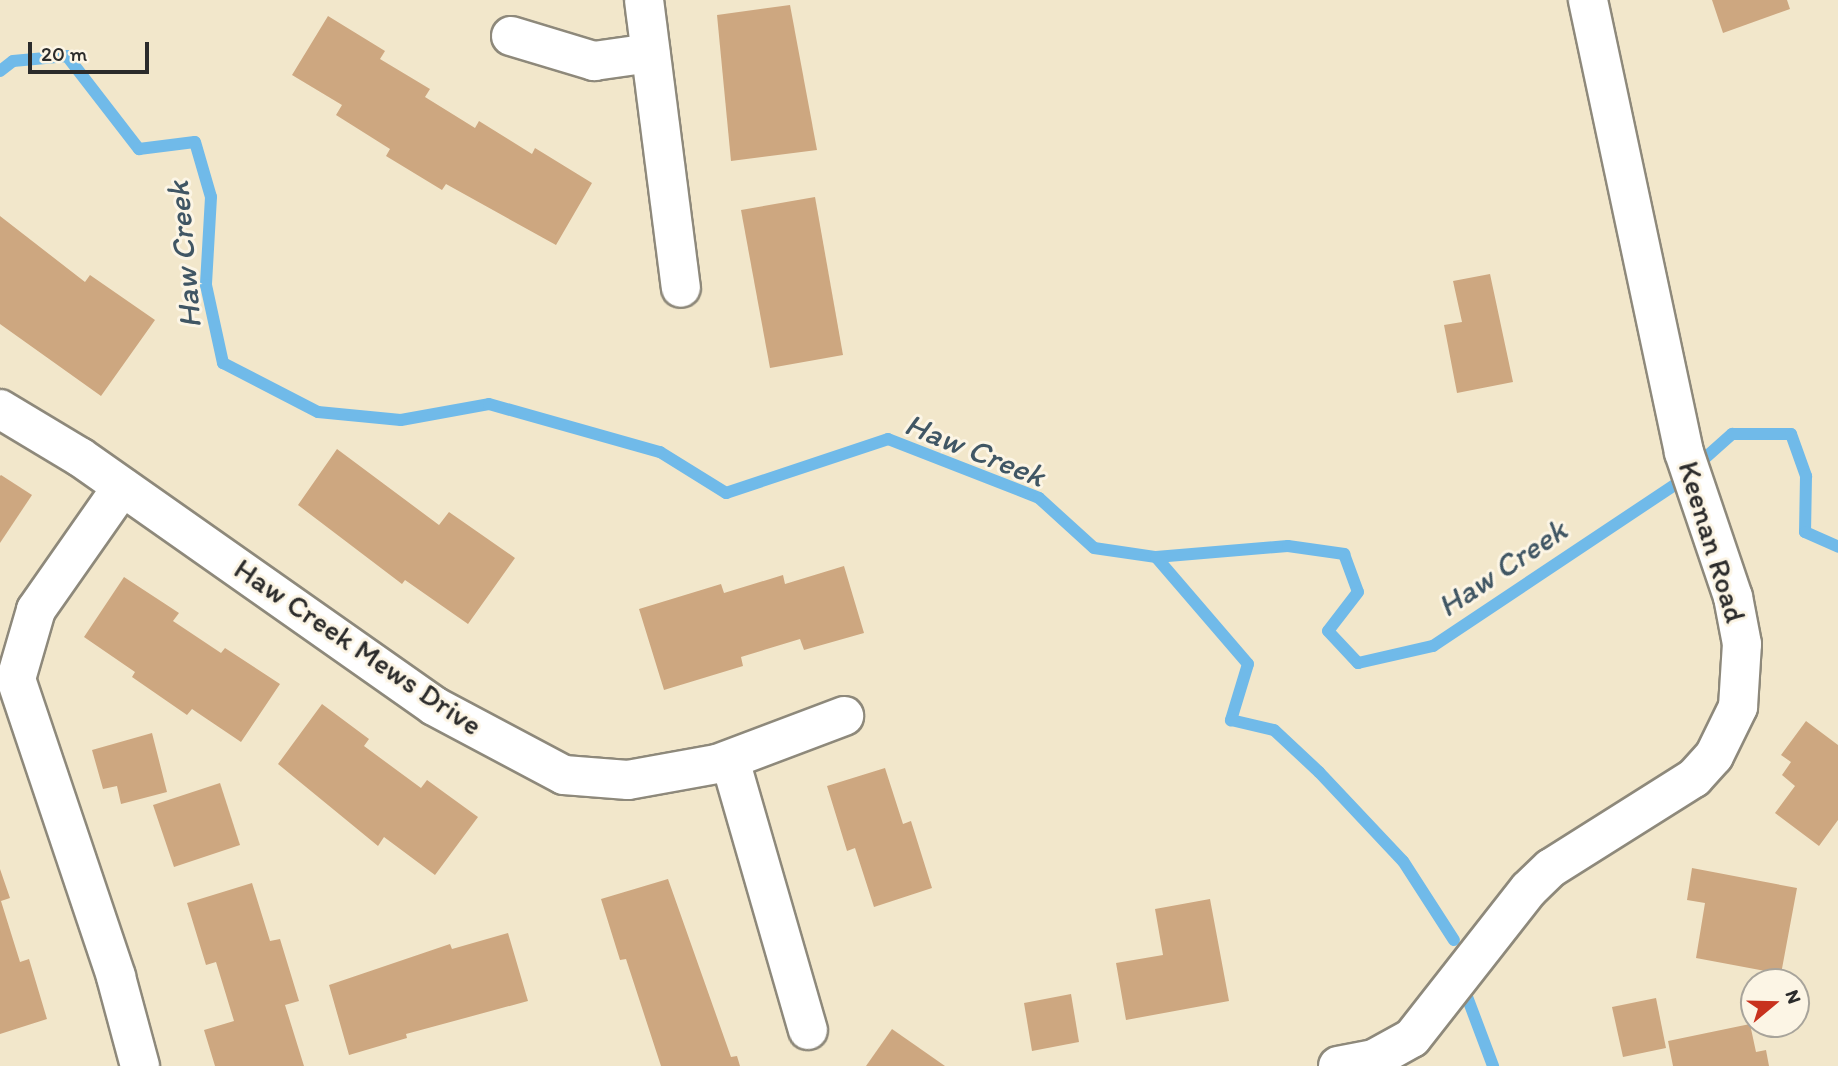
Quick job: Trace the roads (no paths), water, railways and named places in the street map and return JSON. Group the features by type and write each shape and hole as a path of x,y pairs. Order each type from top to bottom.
{"street":[{"path":"644,0 681,288"},
{"name":"Keenan Road","path":"1338,1066 1374,1059 1412,1038 1432,1017 1505,914 1552,868 1695,778 1714,756 1738,707 1742,644 1730,584 1684,452 1588,0"},
{"path":"511,36 594,61 650,53"},
{"name":"Haw Creek Mews Drive","path":"0,409 122,487 434,706 564,775 628,780 730,760 844,716"},
{"path":"122,487 36,610 16,679 116,977 140,1066"},
{"path":"730,760 808,1030"}],"waterway":[{"name":"Haw Creek","path":"0,71 13,61 67,56 139,149 195,142 211,197 206,285 223,363 318,412 401,420 489,404 660,452 726,493 888,439 1039,498 1094,548 1156,557 1288,546 1344,554 1358,592 1328,631 1358,663 1433,646 1677,483 1732,434 1791,434 1806,476 1805,532 1838,547"},
{"path":"1156,557 1248,664 1231,720 1274,730 1319,772 1403,861 1454,940"},
{"path":"1466,994 1493,1066"}]}
